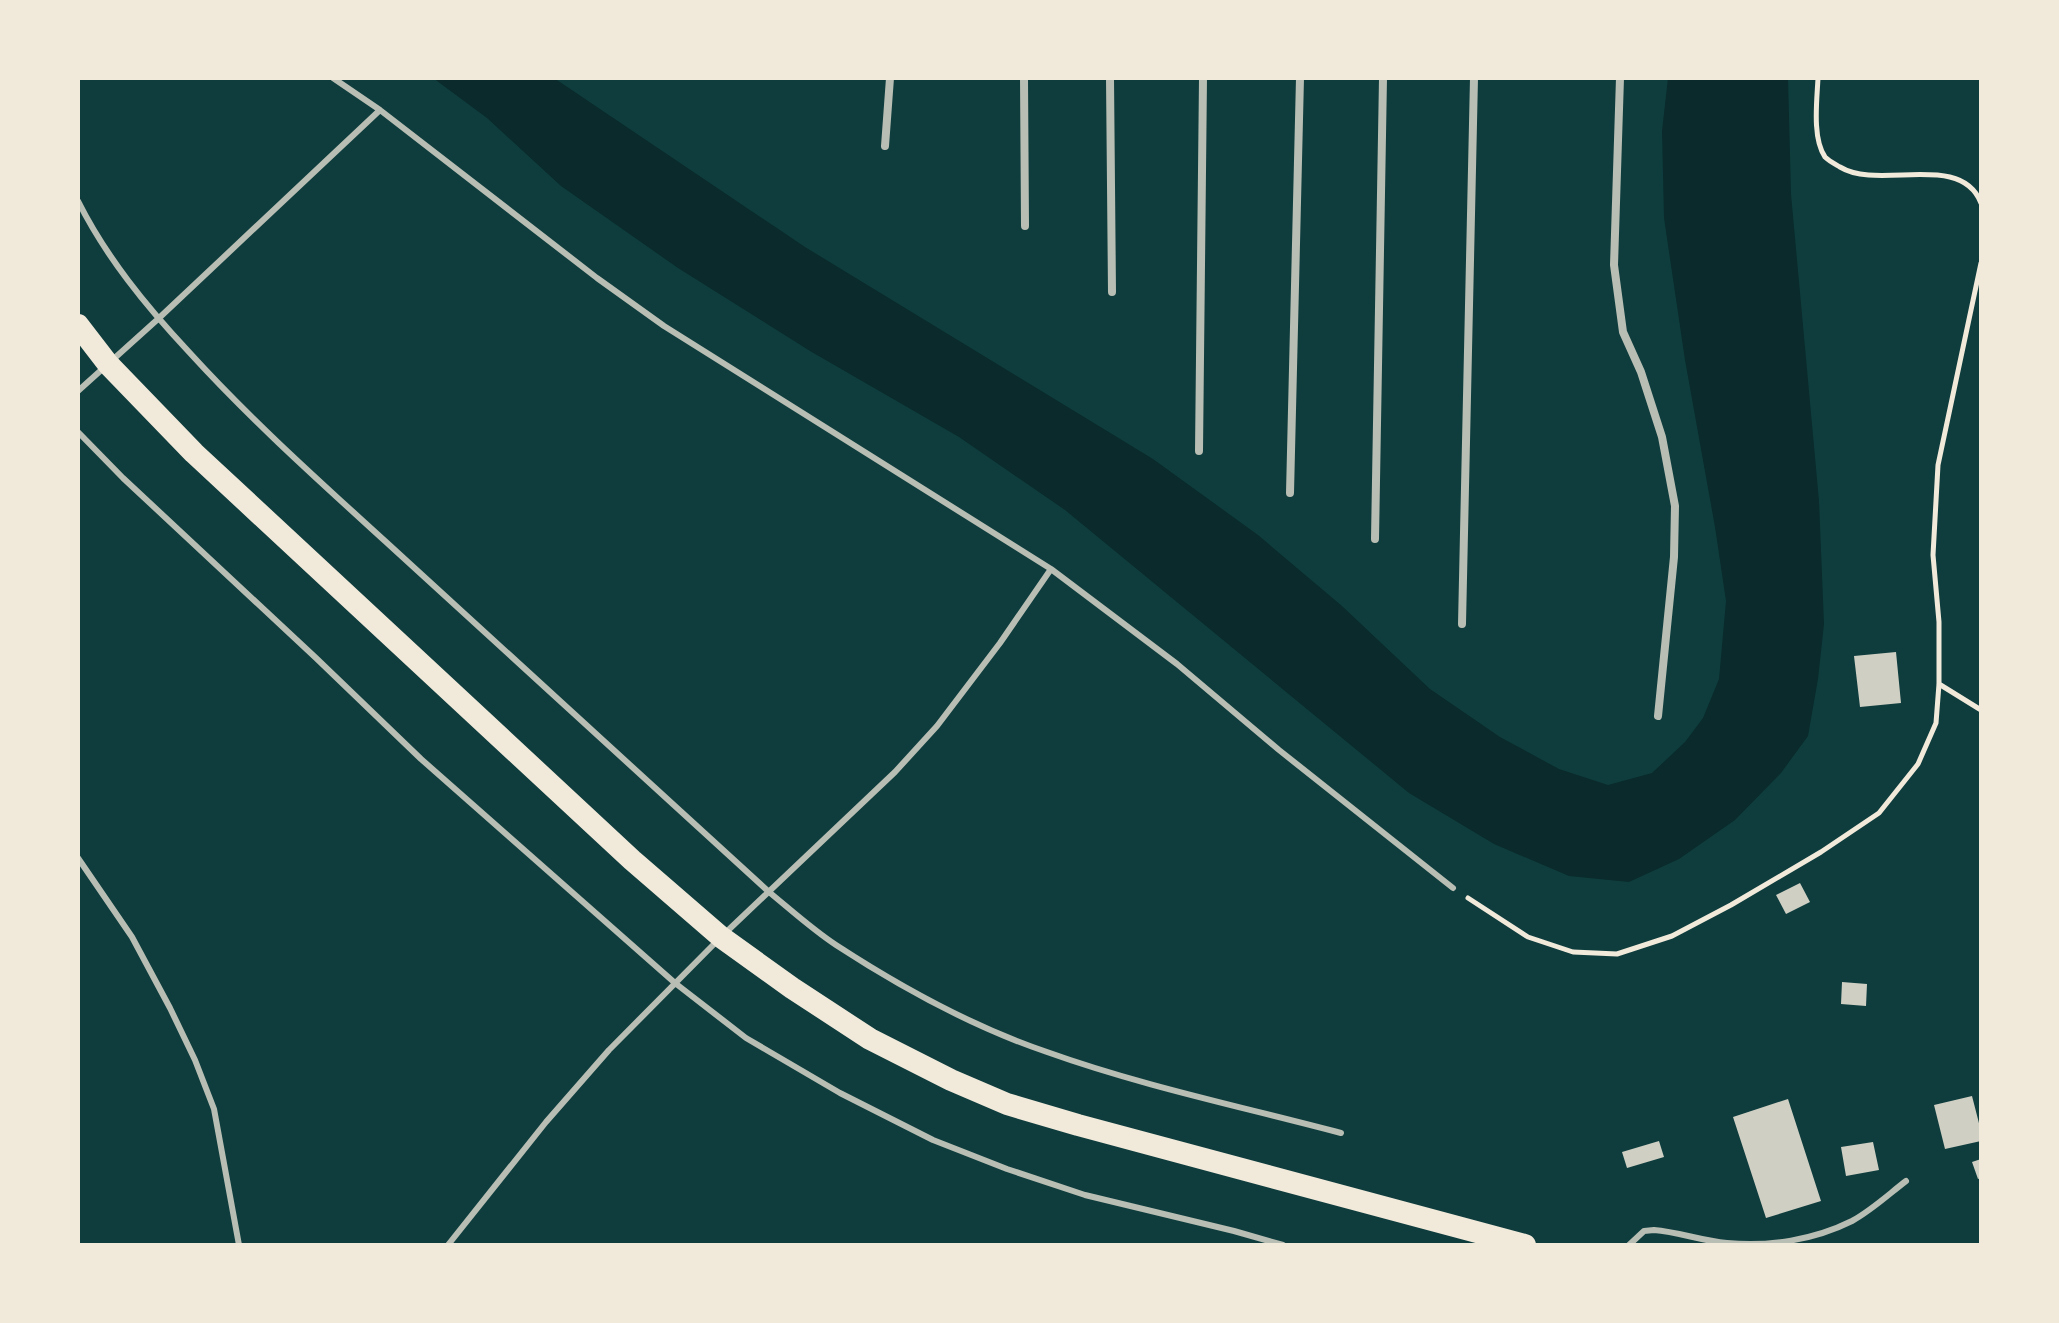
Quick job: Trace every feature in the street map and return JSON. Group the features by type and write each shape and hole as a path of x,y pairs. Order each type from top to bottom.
{"highway":[{"path":"78,325 108,364 194,453 632,860 721,937 870,1039 1007,1104 1525,1245"}],"street":[{"path":"885,146 890,78"},
{"path":"1024,78 1025,226"},
{"path":"1110,78 1112,292"},
{"path":"1199,451 1203,78"},
{"path":"1290,493 1300,78"},
{"path":"1375,539 1383,78"},
{"path":"1462,624 1474,78"},
{"path":"1620,78 1614,265 1623,332 1641,372 1662,437 1675,506 1674,557 1658,716"}],"lane":[{"path":"333,78 380,110 664,326 1051,569 1177,664 1453,888"},
{"path":"78,391 380,110"},
{"path":"78,201 122,273 158,319 217,383 769,892 834,943 909,989 980,1025 1045,1052 1105,1071 1341,1133"},
{"path":"78,432 421,759 675,983 746,1038 840,1093 933,1140 1007,1169 1085,1195 1283,1245"},
{"path":"448,1245 546,1122 609,1050 721,937 895,772 937,726 1051,569"},
{"path":"78,858 132,937 195,1060 214,1109 239,1245"},
{"path":"1629,1245 1644,1231 1654,1230 1727,1243 1758,1244 1805,1238 1826,1233 1854,1220 1906,1181"}],"path":[{"path":"1818,78 1819,142 1826,159 1848,172 1871,176 1943,175 1963,180 1981,203"},
{"path":"1453,888 1528,937 1573,952 1617,954 1672,936 1731,905 1821,852 1879,813 1918,764 1936,723 1939,622 1933,555 1938,465 1981,263"},
{"path":"1939,684 1981,710"}],"water":[{"path":"433,78 554,78 805,247 1153,459 1258,535 1342,606 1430,689 1500,737 1559,769 1608,785 1652,773 1685,742 1703,718 1719,679 1726,601 1664,218 1662,131 1668,78 1788,78 1791,194 1819,501 1824,624 1808,736 1781,773 1735,820 1679,859 1629,882 1569,876 1494,844 1409,793 1065,510 959,437 810,351 678,268 561,186 487,118"}],"building":[{"path":"1896,652 1901,703 1860,707 1854,656"},
{"path":"1800,883 1810,902 1786,914 1776,895"},
{"path":"1842,982 1867,984 1866,1006 1841,1004"},
{"path":"1972,1096 1981,1141 1945,1149 1934,1105"},
{"path":"1788,1099 1821,1201 1766,1218 1733,1117"},
{"path":"1659,1141 1664,1157 1627,1168 1622,1152"},
{"path":"1873,1142 1879,1170 1846,1176 1841,1147"},
{"path":"1981,1159 1981,1178 1978,1179 1972,1162"}]}
